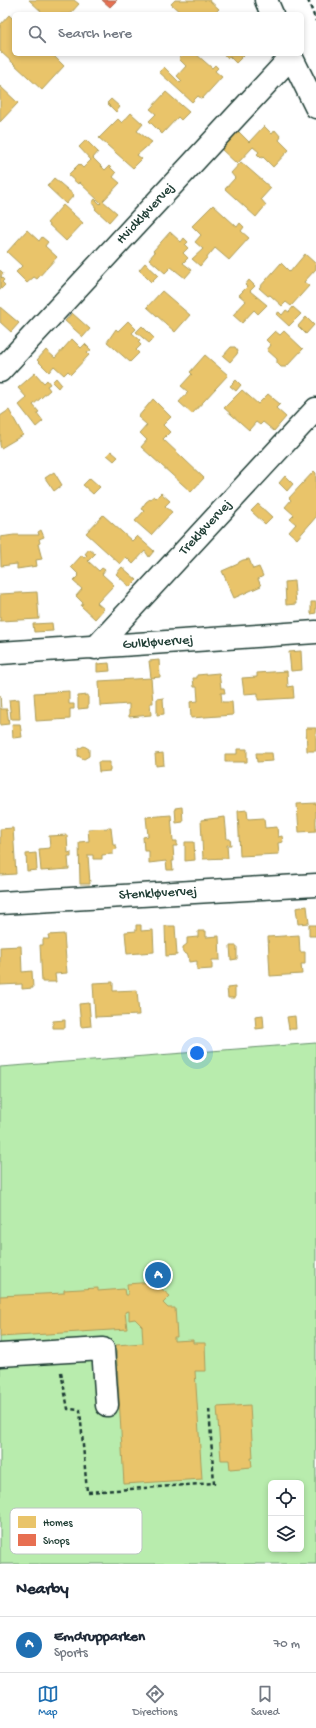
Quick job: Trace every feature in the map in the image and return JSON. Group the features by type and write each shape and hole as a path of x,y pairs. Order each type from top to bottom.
{"street":[{"path":"266,0 271,12"},
{"name":"Hvidkløvervej","path":"0,372 290,56"},
{"path":"291,56 316,107"},
{"name":"Trekløvervej","path":"95,648 316,409"},
{"name":"Gulkløvervej","path":"0,652 95,648 316,632"},
{"name":"Stenkløvervej","path":"0,903 316,884"},
{"path":"0,1355 103,1349 107,1405"}],"path":[{"path":"308,0 316,21"},
{"path":"57,1352 68,1409 80,1410 87,1492 214,1483 209,1408"}],"green space":[{"path":"316,1043 316,1564 0,1564 0,1067"}],"building: Homes":[{"path":"29,0 74,0 79,4 72,12 42,12"},
{"path":"175,0 209,0 219,9 216,12 180,12 171,4"},
{"path":"9,15 12,18 12,56 54,56 64,66 42,90 0,51 0,25"},
{"path":"182,56 198,56 212,68 215,65 218,68 215,71 222,77 202,99 198,96 192,102 159,72 164,67 180,83 182,81 177,76 186,66 179,59"},
{"path":"229,56 243,56 236,63"},
{"path":"0,86 18,103 0,122"},
{"path":"166,92 189,112 181,120 178,117 162,134 149,121 156,114 150,109"},
{"path":"111,99 120,107 116,112 107,103"},
{"path":"131,113 143,124 137,131 152,142 137,155 142,159 133,168 99,138 118,119 122,123"},
{"path":"264,126 272,134 275,130 281,137 279,140 289,150 273,167 263,157 261,158 257,154 259,152 253,147 237,164 220,148 237,130 249,142"},
{"path":"86,140 98,152 93,158 105,170 109,166 116,173 113,177 120,183 103,201 117,213 109,222 95,209 96,208 92,203 95,199 100,204 101,203 79,182 78,184 68,175 79,164 83,168 91,160 79,147"},
{"path":"241,162 271,188 261,199 266,205 256,217 225,189 235,178 231,173"},
{"path":"54,178 74,195 66,204 47,186"},
{"path":"63,205 83,223 66,241 47,223"},
{"path":"213,205 237,227 240,223 244,227 241,231 249,238 229,260 215,248 200,266 192,259 203,249 195,242 201,235 192,226"},
{"path":"27,230 39,241 42,237 48,242 45,246 57,257 37,279 34,277 27,283 16,272 22,266 7,252"},
{"path":"170,232 181,242 184,238 188,242 185,245 188,248 183,253 188,258 183,263 192,270 185,278 171,267 165,273 149,259 155,252 153,251"},
{"path":"305,254 316,264 316,269 304,282 309,286 291,306 286,302 282,306 270,295 268,296 259,288 281,263 290,272"},
{"path":"145,263 158,275 151,282 139,270"},
{"path":"0,270 3,273 1,277 4,280 2,282 5,285 0,290"},
{"path":"249,280 255,286 250,291 267,305 258,314 254,310 242,323 233,315 246,301 239,295 247,287 245,285"},
{"path":"162,291 190,315 175,332 147,307"},
{"path":"0,307 19,323 11,332 0,322"},
{"path":"293,307 301,314 289,326 276,314 279,312 282,315 286,310 289,312"},
{"path":"72,313 90,329 83,337 65,321"},
{"path":"306,317 314,325 306,334 298,326"},
{"path":"128,321 136,329 132,333 140,340 138,342 141,345 136,350 139,353 130,362 107,342 116,329 118,331"},
{"path":"142,326 154,338 149,343 136,332"},
{"path":"275,331 280,335 284,331 303,349 286,367 281,367 277,363 277,359 267,350 271,345 266,340"},
{"path":"72,339 81,348 85,344 91,350 87,353 89,355 71,374 68,371 64,375 54,366 49,372 37,360 46,350 55,358"},
{"path":"231,347 235,347 238,351 230,362 223,356"},
{"path":"205,355 228,375 192,414 179,402 188,392 181,386 192,374 190,372"},
{"path":"35,373 44,383 47,380 50,384 47,386 50,390 33,405 39,412 37,413 43,421 36,427 19,405 27,398 18,388"},
{"path":"56,378 61,384 58,388 52,382"},
{"path":"236,380 241,385 236,391 230,386"},
{"path":"242,390 258,404 268,394 280,404 276,408 286,417 274,431 263,422 260,425 256,422 249,430 224,408"},
{"path":"153,399 171,417 163,425 170,432 163,439 204,478 191,492 141,447 147,440 140,433 147,425 138,417"},
{"path":"9,410 23,435 1,448 0,416"},
{"path":"111,451 118,457 114,461 107,455"},
{"path":"314,471 316,473 316,517 297,539 289,532 296,524 290,519 294,515 285,507 291,500 289,498"},
{"path":"54,472 62,485 54,491 45,478"},
{"path":"285,476 293,484 287,491 279,483"},
{"path":"90,478 100,487 93,494 83,485"},
{"path":"161,493 170,501 165,506 172,512 151,535 135,521 144,511 141,509 146,502 154,496 156,498"},
{"path":"258,504 272,517 265,524 251,511"},
{"path":"103,515 132,541 137,536 154,551 149,557 145,551 133,564 126,557 120,564 86,533"},
{"path":"41,530 44,537 39,539 40,543 38,544 42,559 36,560 37,566 17,569 17,564 1,566 0,537 14,535 39,535 38,532"},
{"path":"89,549 95,554 88,561 99,571 102,568 105,570 102,574 114,585 97,603 104,609 95,619 81,606 83,603 76,596 82,589 73,581 79,575 71,567 82,555 84,558 87,555 85,554"},
{"path":"249,559 253,569 259,567 263,576 258,579 261,586 234,598 222,571 238,564 243,560"},
{"path":"122,567 137,580 130,587 116,574"},
{"path":"294,581 296,604 286,605 285,582"},
{"path":"37,592 39,619 0,621 0,594"},
{"path":"311,602 316,602 316,613 311,614"},
{"path":"52,623 53,631 34,632 33,624"},
{"path":"301,651 302,670 291,671 289,652"},
{"path":"159,660 160,677 151,678 149,661"},
{"path":"109,663 110,671 97,672 97,664"},
{"path":"287,671 288,687 293,686 294,698 258,700 258,693 244,694 242,678 257,677 257,673"},
{"path":"219,673 221,688 224,688 225,693 221,693 222,702 232,702 233,715 191,718 190,702 198,701 197,687 194,687 193,678 197,678 197,675"},
{"path":"151,678 153,703 150,703 151,715 129,717 129,704 100,706 99,681"},
{"path":"69,691 69,704 74,704 74,709 70,709 70,719 36,721 34,693"},
{"path":"0,695 1,709 7,709 9,724 0,725"},
{"path":"88,695 88,708 78,709 78,696"},
{"path":"163,698 164,714 157,715 157,699"},
{"path":"19,699 20,719 11,719 9,700"},
{"path":"12,724 20,724 22,737 13,738"},
{"path":"306,728 316,728 316,751 307,751"},
{"path":"84,746 89,749 89,756 84,759 78,756 78,749"},
{"path":"237,749 247,749 247,762 225,762 225,754 237,754"},
{"path":"163,753 164,765 156,766 155,754"},
{"path":"256,753 272,753 273,761 257,762"},
{"path":"98,762 110,762 110,771 99,772"},
{"path":"316,803 316,831 299,832 297,804"},
{"path":"182,807 183,822 176,823 175,808"},
{"path":"247,810 248,819 264,818 265,828 277,827 278,837 282,836 283,842 278,843 279,854 240,856 238,811"},
{"path":"171,815 173,841 177,841 177,846 173,846 173,870 167,870 166,861 149,863 149,851 144,851 143,837 148,836 146,817"},
{"path":"225,817 227,839 230,839 231,845 227,845 228,858 203,859 201,820"},
{"path":"13,828 16,874 0,875 0,829"},
{"path":"111,828 113,845 116,845 117,849 113,850 113,854 102,855 102,859 93,859 93,855 88,855 90,884 80,884 79,842 89,841 88,829"},
{"path":"67,835 68,853 71,852 71,857 68,857 69,869 41,871 39,849 50,848 49,836"},
{"path":"185,842 194,842 195,860 185,861"},
{"path":"36,853 37,870 27,871 26,854"},
{"path":"307,906 309,923 298,924 296,908"},
{"path":"136,925 141,925 141,931 153,930 154,952 127,954 125,932 136,931"},
{"path":"309,925 316,925 316,936 309,936"},
{"path":"165,926 175,926 177,955 166,956"},
{"path":"198,931 206,931 206,937 219,936 220,960 212,960 212,969 197,970 197,961 189,962 188,955 183,952 183,947 187,944 187,938 198,937"},
{"path":"64,934 67,973 55,974 56,982 42,982 40,945 43,945 43,939 49,939 48,935"},
{"path":"299,935 300,952 305,952 305,964 301,964 302,974 270,976 268,937"},
{"path":"21,946 22,972 32,971 33,988 22,989 22,984 0,985 0,947"},
{"path":"230,946 237,946 237,959 231,960"},
{"path":"113,982 113,991 137,990 139,1015 95,1017 93,983"},
{"path":"235,987 235,998 228,998 227,988"},
{"path":"89,1003 91,1026 81,1027 79,1004"},
{"path":"263,1015 264,1028 256,1029 255,1016"},
{"path":"295,1016 296,1029 289,1029 287,1017"},
{"path":"65,1020 65,1028 53,1028 53,1021"},
{"path":"153,1282 170,1296 163,1303 168,1308 175,1308 177,1337 174,1337 174,1341 193,1340 193,1343 205,1343 206,1371 195,1371 202,1479 124,1484 116,1345 143,1343 142,1326 135,1319 129,1320 129,1311 125,1312 127,1329 0,1337 0,1296 64,1293 64,1290 98,1288 98,1291 124,1289 125,1295 128,1295 127,1284"},
{"path":"250,1405 253,1458 251,1458 252,1467 230,1469 229,1460 221,1460 217,1407"}],"building: Shops":[{"path":"102,0 117,0 110,7"}],"place":[{"name":"Emdrupparken","path":"158,1275"}]}
